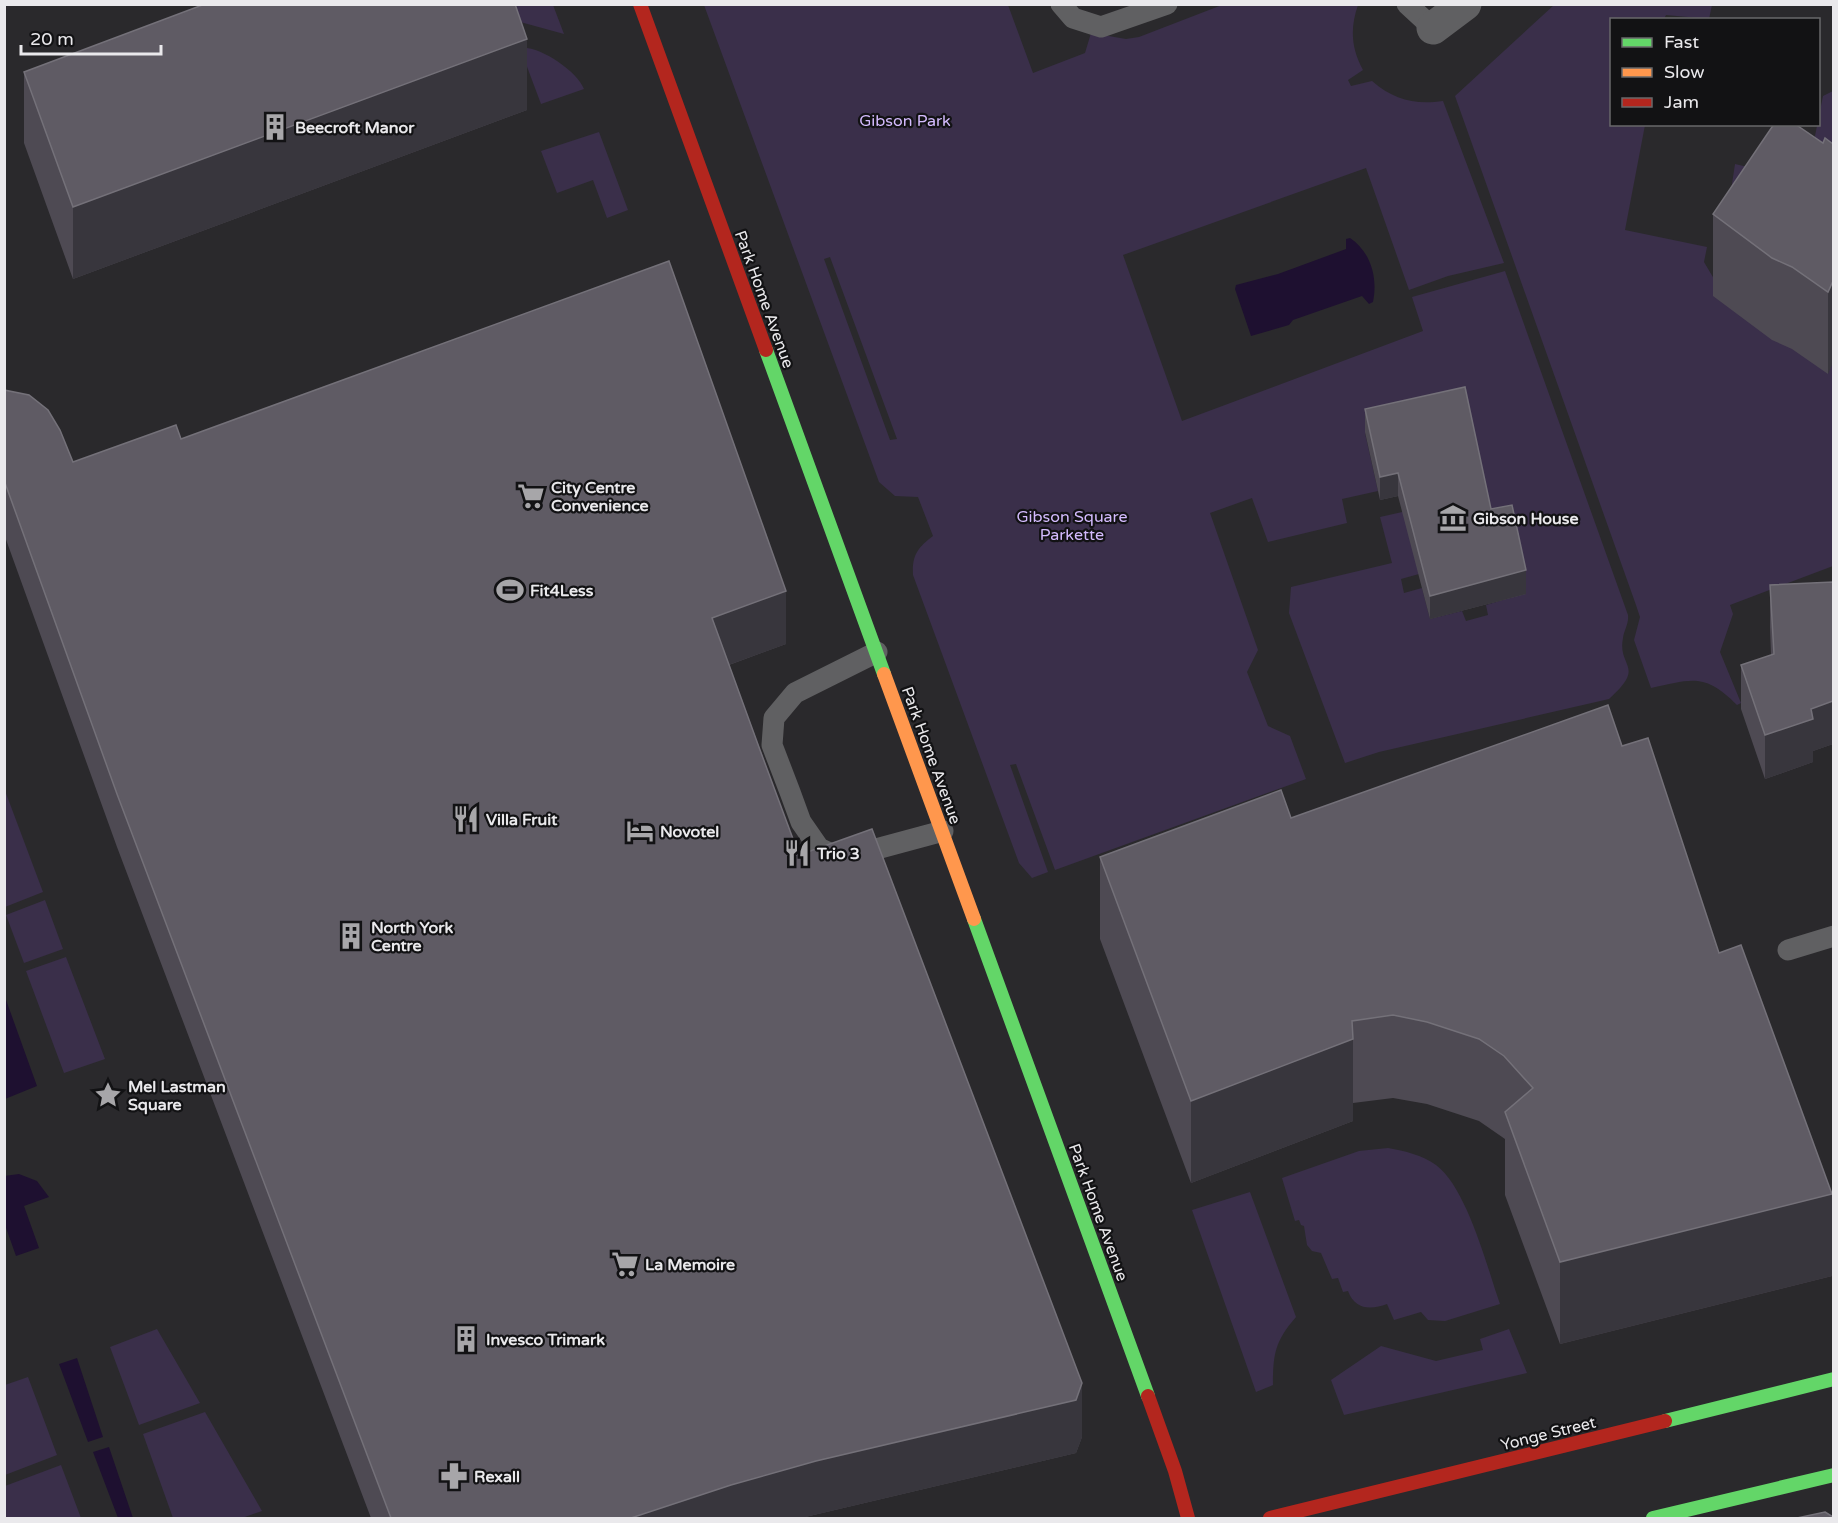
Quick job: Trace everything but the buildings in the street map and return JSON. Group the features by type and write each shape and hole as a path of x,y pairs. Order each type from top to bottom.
{"street":[{"name":"Park Home Avenue","path":"640,4 1175,1471 1188,1518"},
{"path":"1433,28 1465,4"},
{"name":"Yonge Street","path":"1270,1518 1833,1379"},
{"path":"1653,1518 1833,1475"}],"lane":[{"path":"1061,4 1074,18 1101,27 1167,4"},
{"path":"1407,4 1433,28"},
{"path":"877,652 795,693 774,718 772,745 801,822 819,848 838,857 854,855 943,831"},
{"path":"1788,950 1833,936"}],"green space":[{"path":"508,5 553,5 564,34 513,20"},
{"path":"704,5 1008,5 1033,73 1085,53 1091,33 1126,39 1139,37 1222,5 1358,5 1353,38 1356,54 1363,70 1348,80 1351,86 1372,81 1388,93 1405,100 1443,101 1504,263 1448,276 1409,290 1366,168 1123,255 1182,421 1423,331 1412,297 1505,271 1628,615 1622,648 1629,673 1620,688 1609,699 1379,752 1345,763 1289,613 1291,587 1392,563 1380,517 1420,508 1419,574 1401,579 1404,593 1422,588 1430,619 1462,611 1466,621 1488,615 1486,605 1526,593 1365,433 1378,491 1342,499 1347,523 1268,542 1252,498 1210,513 1258,650 1247,672 1268,726 1290,736 1306,779 1055,870 1016,764 1010,765 1048,872 1032,878 1019,863 913,575 913,563 917,553 933,536 918,497 895,496 879,482","holes":["830,257 897,439 890,440 824,259"]},
{"path":"1554,5 1712,5 1709,18 1666,15 1664,18 1610,18 1610,126 1645,126 1625,230 1707,247 1704,262 1717,284 1735,164 1806,181 1817,126 1820,126 1823,96 1833,91 1833,566 1730,605 1733,614 1720,652 1741,703 1737,705 1716,688 1698,681 1678,682 1651,688 1634,640 1640,617 1455,96"},
{"path":"520,48 537,51 557,61 574,75 584,89 541,104"},
{"path":"599,132 628,210 607,218 593,180 557,193 541,151"},
{"path":"4,788 43,892 5,907 4,907"},
{"path":"45,900 63,949 24,963 6,915"},
{"path":"66,957 105,1059 64,1073 26,971"},
{"path":"1388,1148 1425,1159 1436,1165 1447,1176 1457,1191 1475,1229 1500,1304 1445,1321 1428,1320 1421,1312 1394,1320 1387,1304 1364,1307 1355,1302 1348,1291 1343,1292 1338,1278 1332,1279 1321,1253 1312,1251 1307,1245 1304,1226 1299,1220 1295,1221 1282,1178 1359,1151"},
{"path":"1250,1192 1296,1317 1279,1341 1273,1385 1256,1392 1192,1210"},
{"path":"157,1329 200,1403 139,1425 110,1347"},
{"path":"1509,1329 1527,1373 1344,1415 1331,1380 1381,1346 1436,1361 1483,1350 1480,1339"},
{"path":"28,1377 57,1455 5,1475 5,1385"},
{"path":"205,1412 262,1511 242,1518 173,1518 143,1434"},
{"path":"61,1465 81,1518 5,1518 5,1486"}],"shaded area":[{"path":"1350,238 1363,251 1371,266 1374,284 1373,302 1369,304 1362,296 1293,320 1289,325 1251,336 1235,289 1236,285 1278,274 1346,249 1346,239"},
{"path":"5,997 37,1086 4,1099"},
{"path":"19,1174 37,1181 49,1197 24,1206 39,1248 16,1256 5,1225 4,1176"},
{"path":"77,1358 103,1437 88,1442 59,1364"},
{"path":"109,1447 133,1518 118,1518 93,1452"}],"traffic: fast":[{"path":"766,350 884,674"},
{"path":"974,919 1148,1396"},
{"path":"1665,1421 1834,1379"},
{"path":"1653,1518 1834,1475"}],"traffic: slow":[{"path":"884,674 974,919"}],"traffic: jam":[{"path":"640,4 766,350"},
{"path":"1148,1396 1175,1471 1188,1518"},
{"path":"1270,1518 1665,1421"}],"place":[{"name":"Beecroft Manor","path":"275,127"},
{"name":"City Centre Convenience","path":"531,496"},
{"name":"Gibson House","path":"1453,518"},
{"name":"Fit4Less","path":"510,590"},
{"name":"Villa Fruit","path":"466,819"},
{"name":"Novotel","path":"640,831"},
{"name":"Trio 3","path":"797,853"},
{"name":"North York Centre","path":"351,936"},
{"name":"Mel Lastman Square","path":"108,1095"},
{"name":"La Memoire","path":"625,1264"},
{"name":"Invesco Trimark","path":"466,1339"},
{"name":"Rexall","path":"454,1476"}],"park label":[{"name":"Gibson Park","path":"905,120"},
{"name":"Gibson Square Parkette","path":"1072,525"}]}
